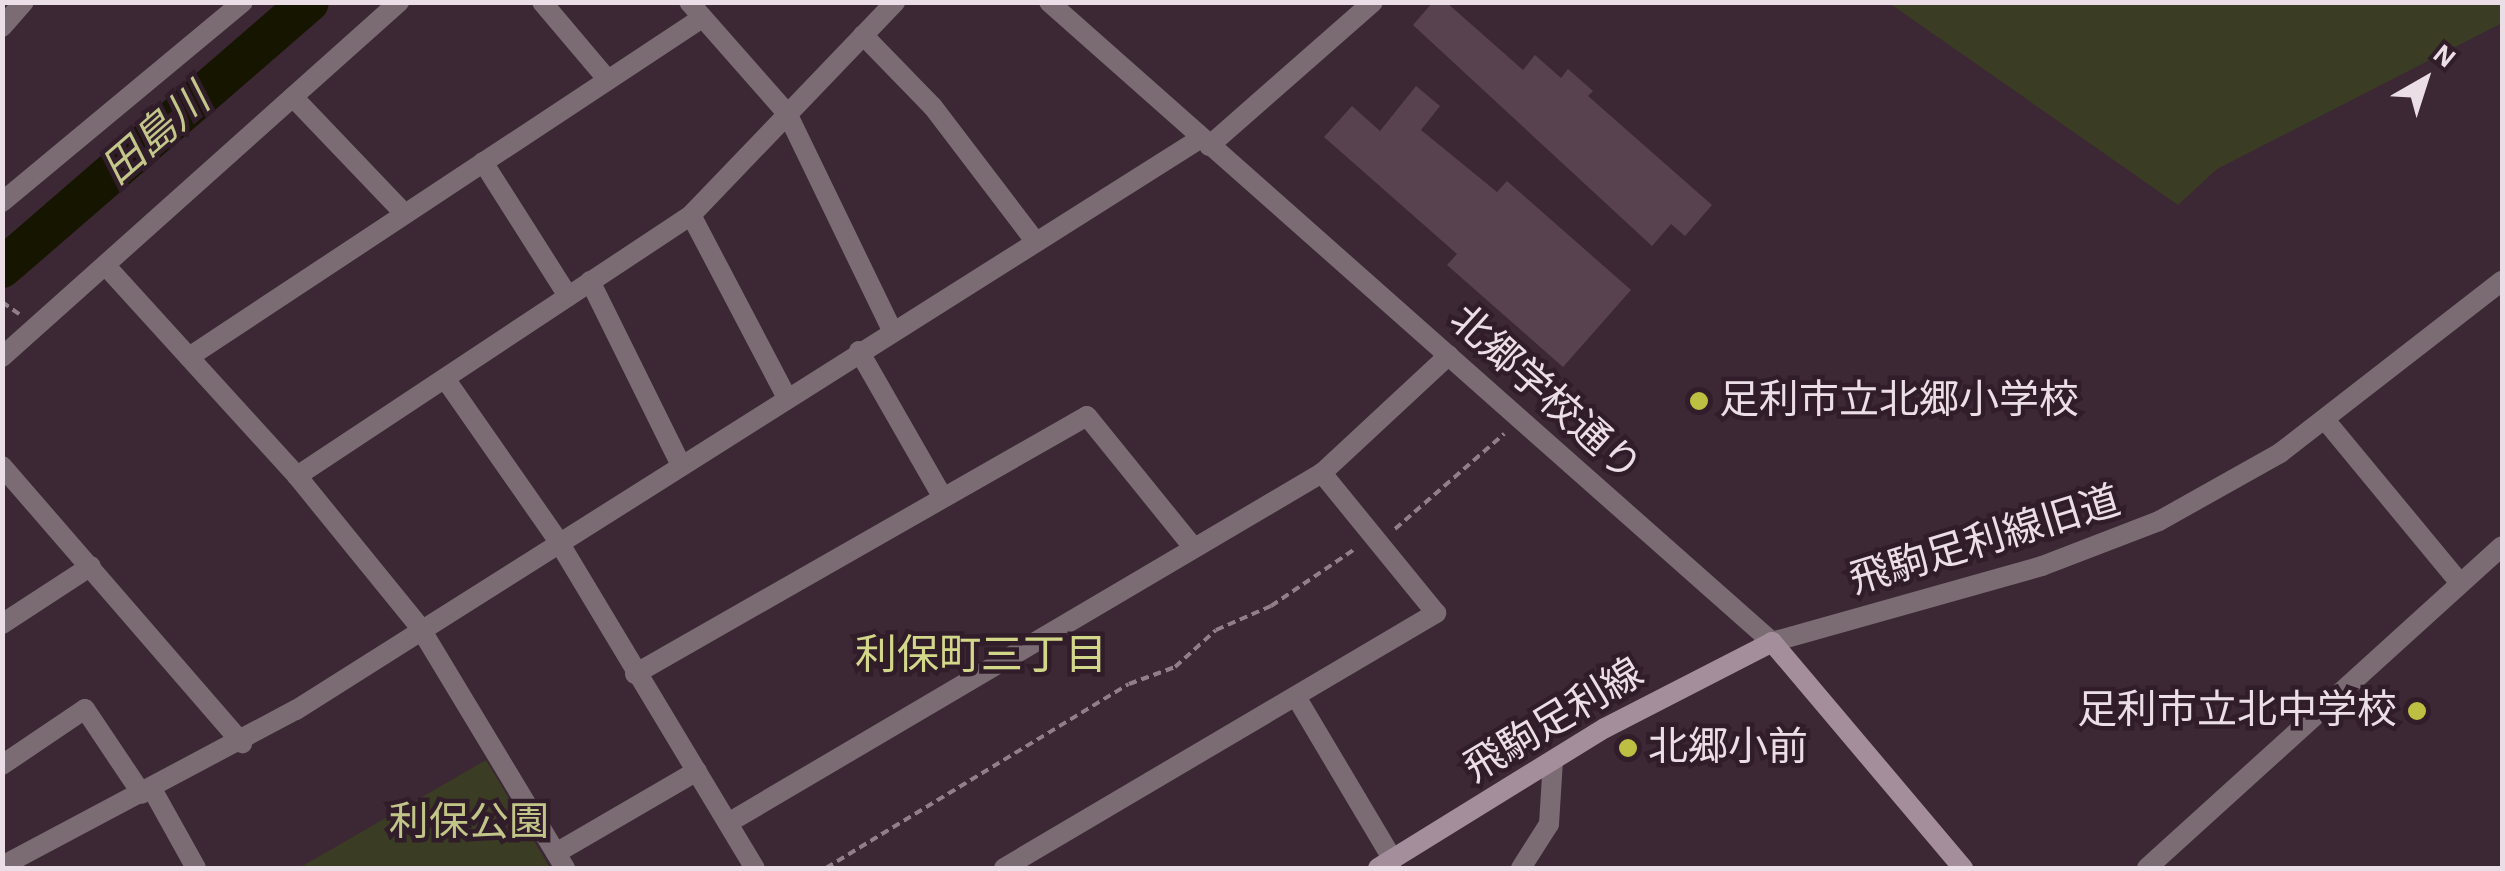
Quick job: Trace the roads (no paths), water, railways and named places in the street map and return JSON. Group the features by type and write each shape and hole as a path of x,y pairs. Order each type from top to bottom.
{"main road":[{"name":"飛駒足利線","path":"1385,864 1553,761 1772,642"},
{"name":"北郷学校通り","path":"1772,642 1962,868"}],"street":[{"path":"2,27 24,2"},
{"path":"2,202 243,2"},
{"path":"2,358 398,2"},
{"path":"542,2 608,80"},
{"path":"297,476 691,215 895,2"},
{"name":"北郷学校通り","path":"1050,2 1772,642"},
{"path":"2,866 296,710 418,626 786,396 1035,241 1205,142 1373,2"},
{"path":"189,357 608,80 696,10 787,114 892,330"},
{"path":"863,35 934,106 1035,241"},
{"path":"293,97 405,214"},
{"path":"483,162 568,296"},
{"path":"691,215 786,396"},
{"path":"106,266 297,476 418,626 560,861 697,772"},
{"path":"590,281 680,463"},
{"name":"飛駒足利線旧道","path":"1772,642 2092,550 2244,476 2326,421 2502,281"},
{"path":"859,351 942,496"},
{"path":"728,823 1322,473 1449,355"},
{"path":"446,380 556,540 755,868"},
{"path":"636,674 1087,416 1193,547"},
{"path":"2326,421 2460,582"},
{"path":"2,466 242,742"},
{"path":"1004,868 1298,700 1436,613 1370,539 1322,473"},
{"path":"2147,868 2502,546"},
{"path":"2,624 91,566"},
{"path":"1298,700 1385,864"},
{"path":"2,765 85,708 147,792 196,868"},
{"path":"1522,868 1549,824 1553,761"}],"waterway":[{"name":"田島川","path":"2,268 309,2"}],"place":[{"name":"足利市立北郷小学校","path":"1699,401"},
{"name":"足利市立北中学校","path":"2417,711"},
{"name":"北郷小前","path":"1628,748"}],"district":[{"name":"利保町三丁目","path":"981,656"}],"park label":[{"name":"利保公園","path":"469,823"}]}
